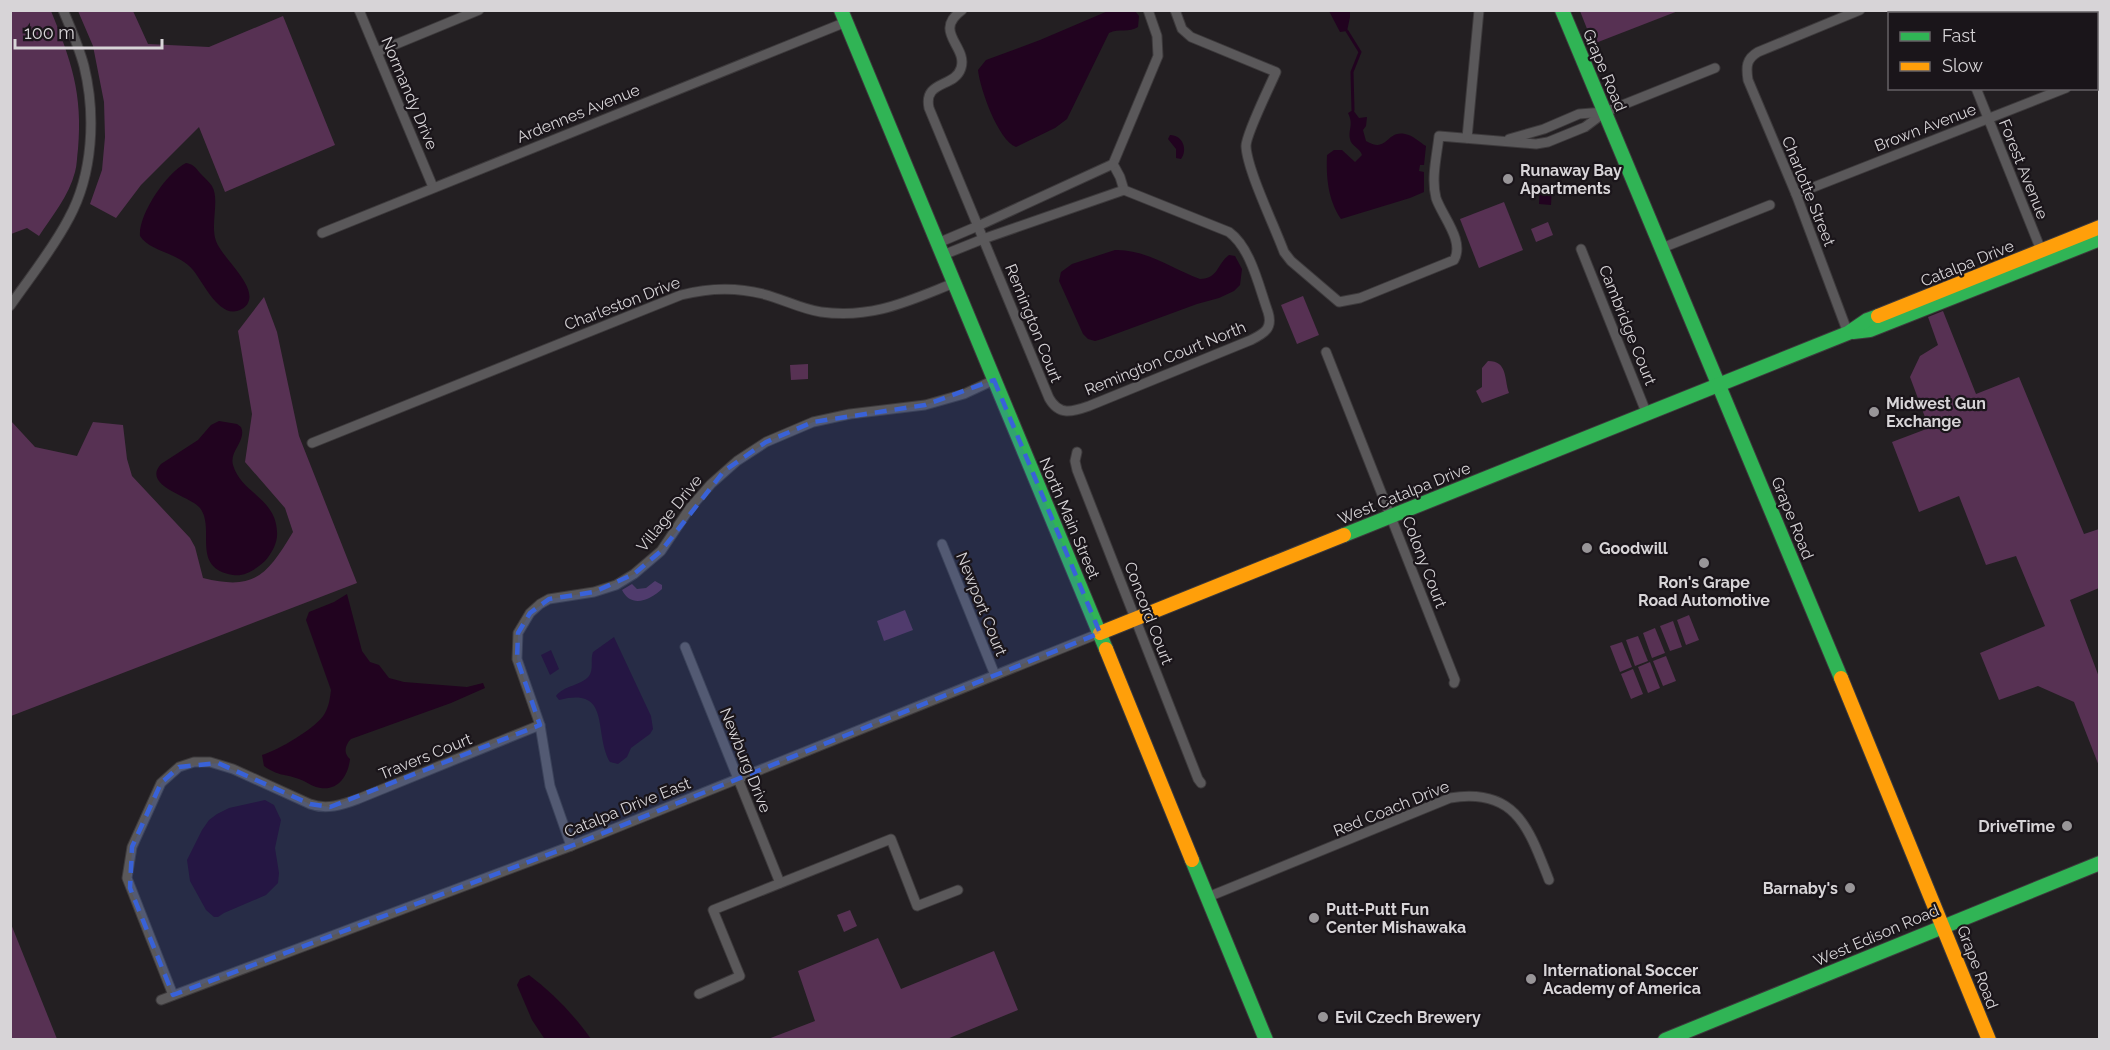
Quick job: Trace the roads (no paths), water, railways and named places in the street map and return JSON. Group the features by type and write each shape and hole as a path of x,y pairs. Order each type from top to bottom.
{"main road":[{"name":"Grape Road","path":"1562,10 1720,384 1944,925 1989,1040"},
{"name":"North Main Street","path":"844,16 1266,1040"},
{"name":"Catalpa Drive","path":"2043,255 2100,228"},
{"name":"Catalpa Drive","path":"1720,384 1848,333 1867,320 2043,255 2100,239"},
{"name":"West Catalpa Drive","path":"1100,633 1720,384"},
{"name":"West Edison Road","path":"1665,1040 2100,863"}],"street":[{"path":"10,306 69,218 87,168 91,117 89,91 77,44 63,10"},
{"name":"Normandy Drive","path":"359,10 433,187"},
{"path":"377,52 479,10"},
{"name":"Remington Court","path":"962,10 952,17 950,24 962,67 955,77 933,89 928,102 1049,398 1053,405 1065,412"},
{"path":"941,249 978,226 1113,164 1158,56 1157,36 1148,10"},
{"path":"1175,10 1182,29 1191,37 1276,72 1247,140 1248,155 1284,252 1291,261 1339,302 1360,298 1454,260 1458,253 1456,244 1436,196 1435,169 1439,136 1536,144 1548,142 1585,127 1605,112 1715,68"},
{"path":"1467,138 1479,10"},
{"name":"Charlotte Street","path":"1848,333 1796,194 1748,80 1746,68 1748,60 1758,52 1860,10"},
{"name":"Ardennes Avenue","path":"322,233 844,16"},
{"name":"Forest Avenue","path":"1977,90 2043,255"},
{"name":"Brown Avenue","path":"1796,194 2061,90"},
{"path":"1496,141 1520,137 1579,114 1605,112"},
{"path":"941,249 983,239 1124,190 1113,164"},
{"name":"Remington Court North","path":"1065,412 1089,406 1251,340 1270,327 1268,312 1247,255 1237,238 1229,232 1124,190"},
{"path":"1662,248 1770,205"},
{"name":"Cambridge Court","path":"1581,249 1646,412"},
{"name":"Charleston Drive","path":"312,443 681,295 712,289 748,291 807,309 850,313 879,311 954,283"},
{"name":"Colony Court","path":"1326,352 1455,680 1454,683"},
{"name":"Village Drive","path":"571,846 550,786 540,725 520,668 516,646 523,623 530,613 549,599 606,589 634,574 661,551 690,508 711,484 737,461 766,442 813,422 850,414 925,405 964,393 994,380"},
{"name":"Concord Court","path":"1077,452 1075,461 1077,470 1193,768 1202,783"},
{"name":"Newport Court","path":"942,544 995,675"},
{"name":"Catalpa Drive East","path":"161,1000 571,846 1100,633"},
{"name":"Newburg Drive","path":"685,647 780,883"},
{"name":"Travers Court","path":"173,995 128,878 132,847 161,783 178,767 194,762 218,764 318,808 342,805 540,725"},
{"name":"Red Coach Drive","path":"1208,897 1450,798 1465,796 1479,797 1510,808 1533,837 1550,880"},
{"path":"699,994 740,976 713,910 891,838 917,906 958,890"}],"waterway":[{"path":"1347,31 1360,52 1352,72 1353,110"}],"place":[{"name":"Runaway Bay Apartments","path":"1508,179"},
{"name":"Midwest Gun Exchange","path":"1874,412"},
{"name":"Goodwill","path":"1587,548"},
{"name":"Ron's Grape Road Automotive","path":"1704,563"},
{"name":"DriveTime","path":"2067,826"},
{"name":"Barnaby's","path":"1850,888"},
{"name":"Putt-Putt Fun Center Mishawaka","path":"1314,918"},
{"name":"International Soccer Academy of America","path":"1531,979"},
{"name":"Evil Czech Brewery","path":"1323,1017"}]}
